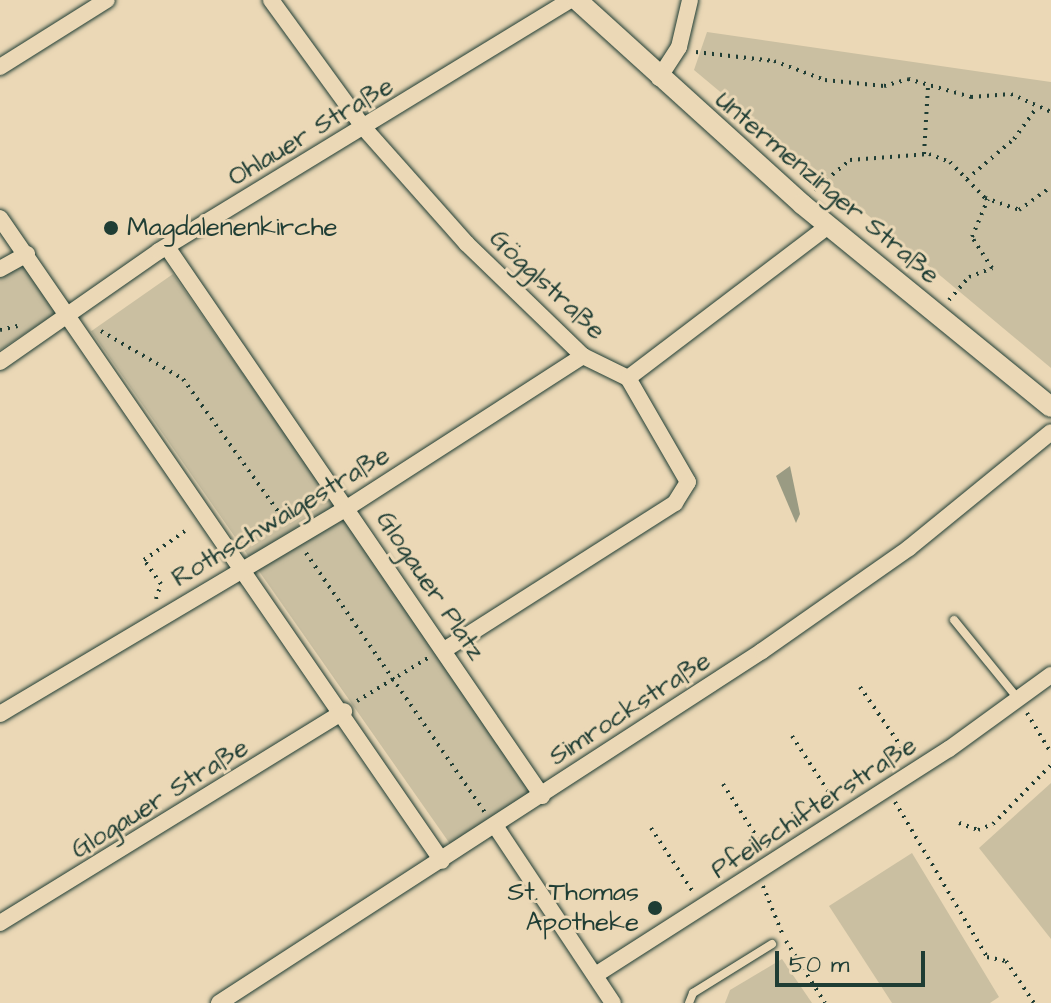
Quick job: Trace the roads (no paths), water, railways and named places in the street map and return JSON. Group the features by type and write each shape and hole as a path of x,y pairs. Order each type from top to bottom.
{"street":[{"path":"0,67 107,0"},
{"name":"Gögglstraße","path":"271,0 364,128 583,356 628,378"},
{"name":"Ohlauer Straße","path":"0,362 167,247 570,0"},
{"name":"Untermenzinger Straße","path":"577,0 659,78 802,204 1051,407"},
{"path":"659,78 679,47 690,0"},
{"path":"0,218 72,314 344,711 442,861"},
{"path":"444,650 675,503 688,482 628,378 828,226"},
{"name":"Glogauer Platz","path":"167,247 542,796"},
{"path":"0,269 27,254"},
{"name":"Rothschwaigestraße","path":"0,714 347,508 583,356"},
{"name":"Simrockstraße","path":"219,1003 496,827 909,548 1051,432"},
{"name":"Pfeilschifterstraße","path":"597,974 917,770 1019,701 1051,675"},
{"name":"Glogauer Straße","path":"0,923 344,711"},
{"path":"496,827 597,974 613,1003"}],"lane":[{"path":"954,620 1019,701"},
{"path":"689,1003 693,993 772,944"}],"place":[{"name":"Magdalenenkirche","path":"111,228"},
{"name":"St. Thomas Apotheke","path":"655,908"}]}
